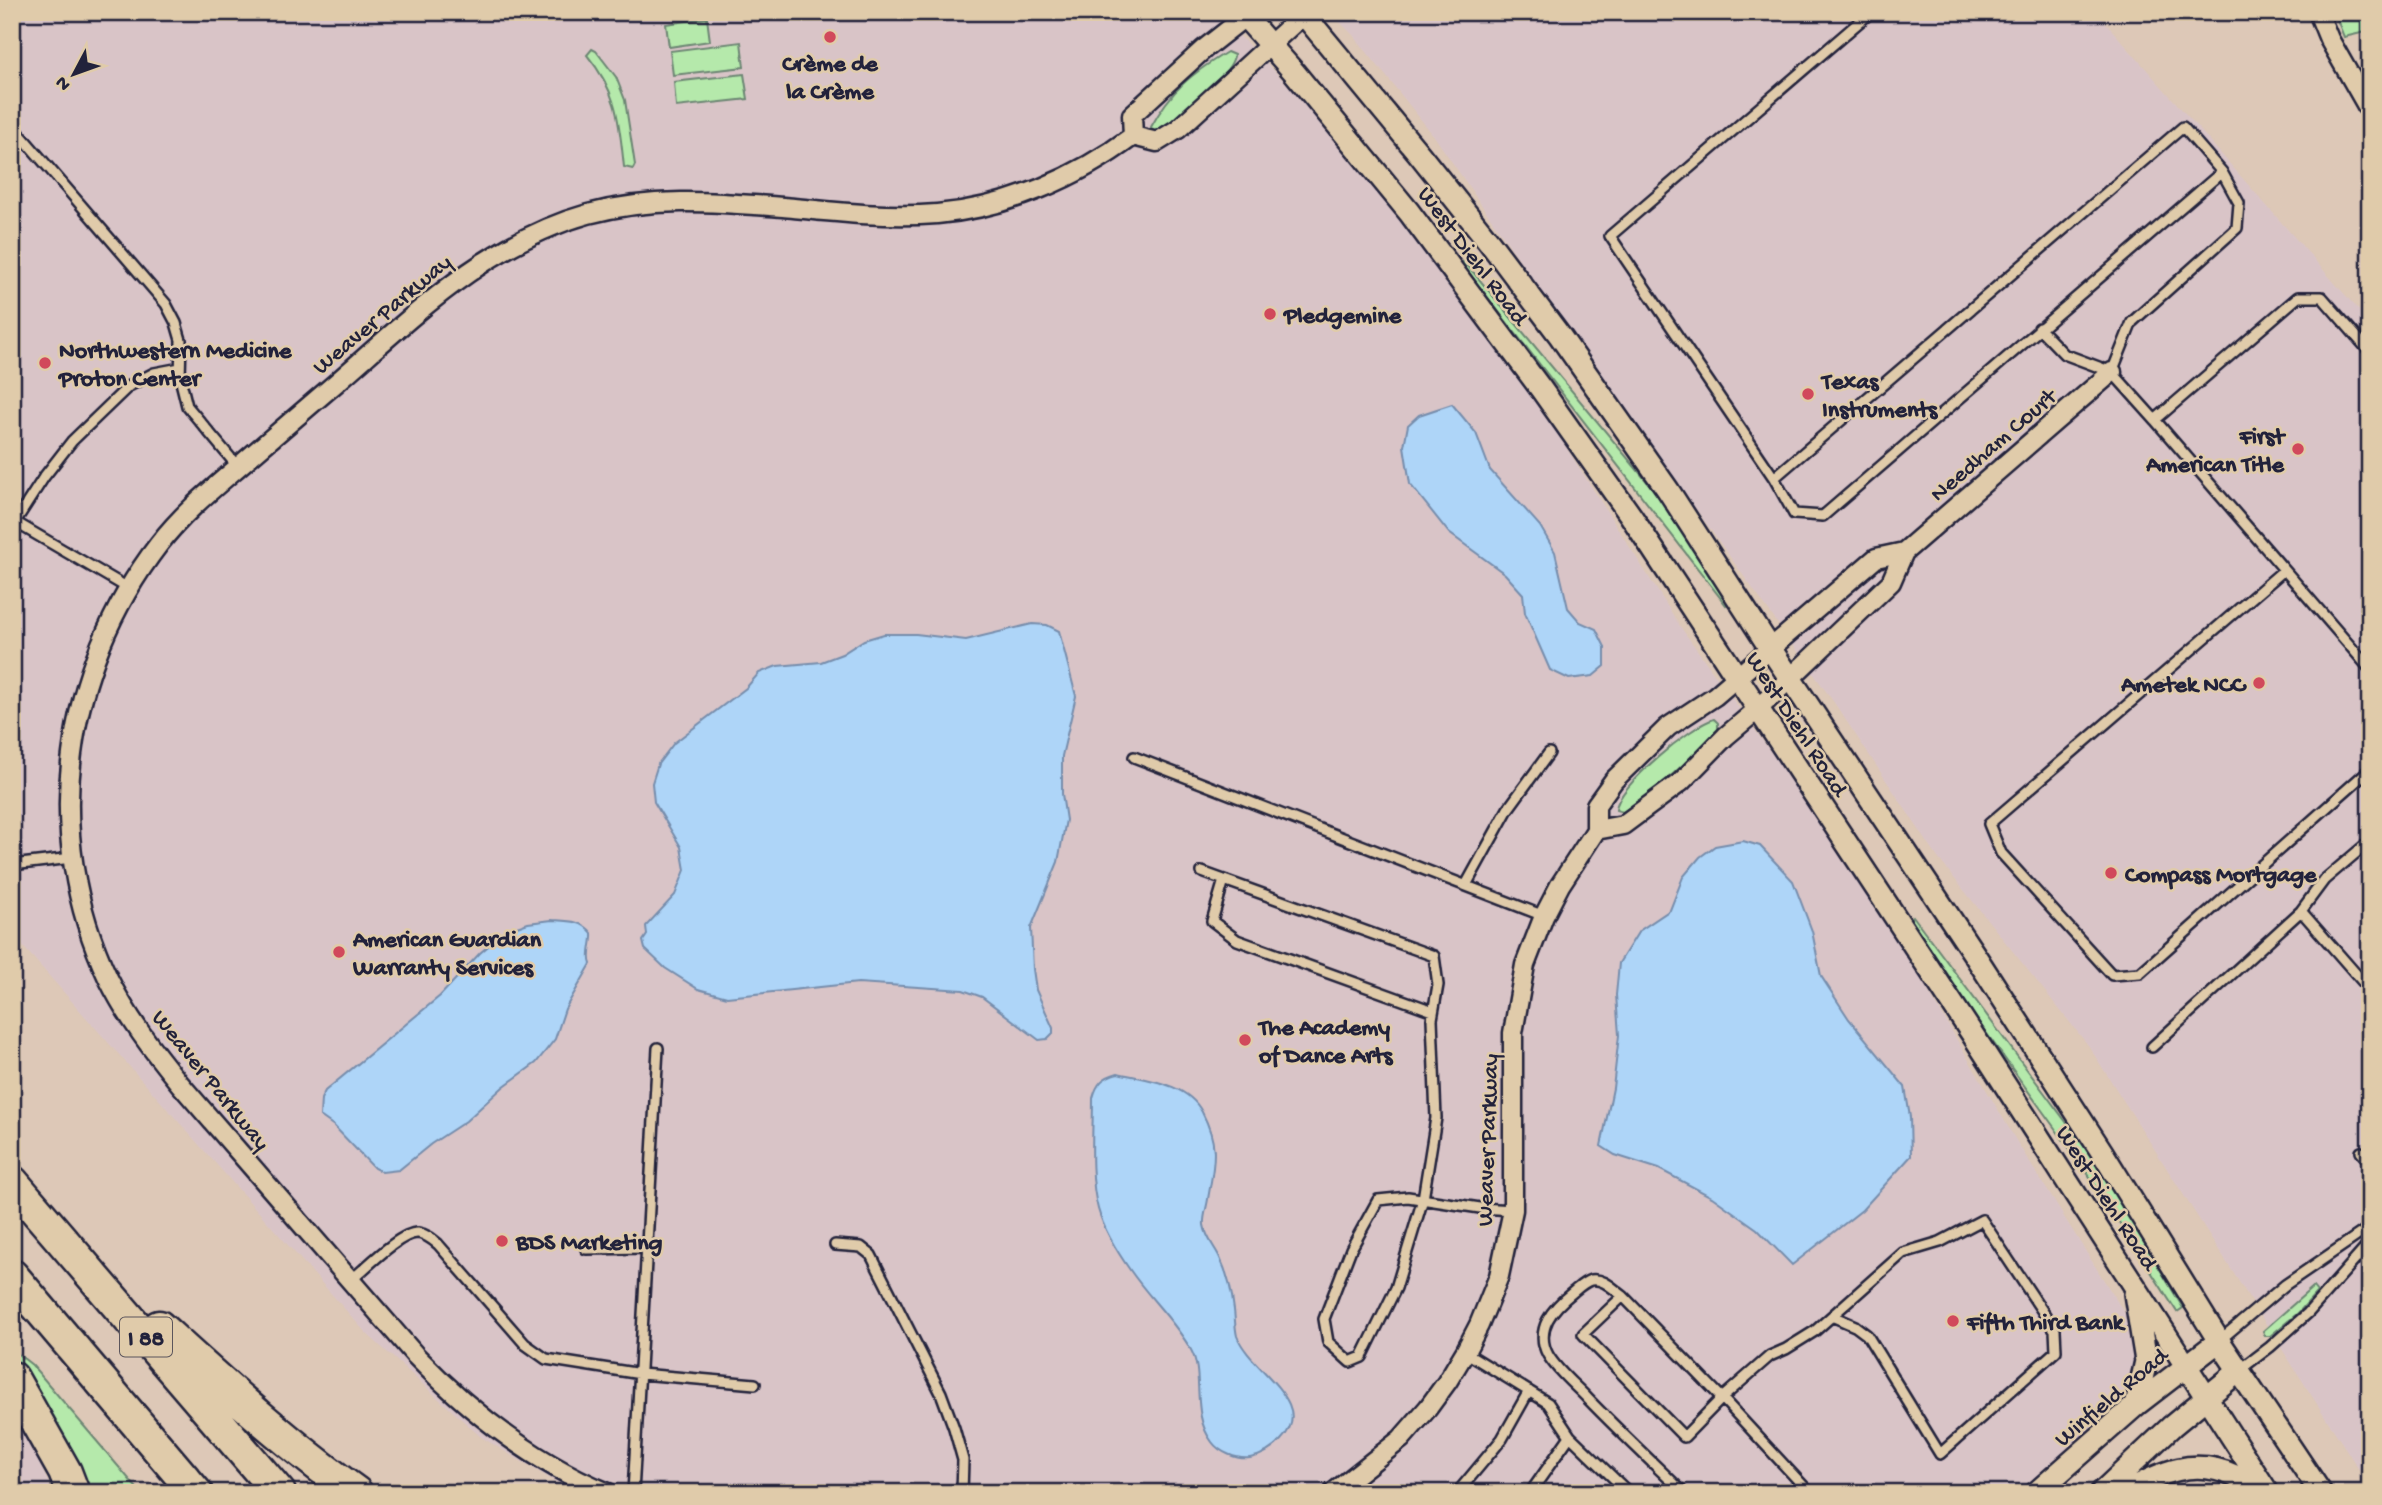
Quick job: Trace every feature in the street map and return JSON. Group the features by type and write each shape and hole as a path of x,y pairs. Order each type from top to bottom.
{"highway":[{"name":"I 88","path":"12,1182 279,1493"},
{"path":"62,1240 230,1391 324,1470 356,1493"},
{"name":"I 88","path":"12,1276 196,1493"},
{"path":"12,1378 74,1493"}],"street":[{"path":"2318,12 2335,51 2370,111"},
{"path":"1246,14 1132,115 1133,136 1157,142 1178,129 1304,13"},
{"name":"West Diehl Road","path":"1304,13 1420,155 1560,336 1668,490 2094,1140 2220,1341 2321,1493"},
{"name":"West Diehl Road","path":"1246,14 1409,212 1485,312 1631,516 1971,1032 2268,1493"},
{"name":"Weaver Parkway","path":"608,1493 555,1467 486,1422 453,1394 350,1281 148,1044 109,980 93,942 72,858 69,787 71,749 77,714 89,673 109,623 128,588 178,521 448,287 494,255 540,230 594,212 671,200 882,214 937,214 969,209 1002,201 1059,181 1106,156 1133,136"},
{"name":"Needham Court","path":"1758,709 1891,582 1904,552 2112,372"},
{"name":"Needham Court","path":"1737,678 1875,558 1904,552"},
{"name":"Weaver Parkway","path":"1333,1493 1401,1439 1447,1382 1479,1325 1499,1276 1513,1210 1513,1033 1525,965 1544,916 1574,862 1596,830 1597,805 1614,780 1668,727 1737,678"},
{"path":"1596,830 1623,825 1681,782 1726,736 1758,709"},
{"path":"2134,1284 2146,1361 2136,1405"},
{"name":"Winfield Road","path":"2036,1493 2136,1405 2220,1341"},
{"path":"2101,1493 2172,1426 2240,1370"},
{"path":"2125,1493 2151,1477 2174,1469 2201,1466 2235,1476 2257,1493"}],"lane":[{"path":"1871,12 1610,236 1774,478 1794,514 1823,516 2222,172"},
{"path":"12,125 166,304 181,340 180,378 187,406 238,467"},
{"path":"1774,478 2183,127 2222,172 2239,203 2237,228 2132,322 2112,372"},
{"path":"2155,419 2298,297 2322,297 2370,352"},
{"path":"2039,328 2064,354 2112,372 2370,669"},
{"path":"128,588 13,524 72,441 129,386 154,373 180,368"},
{"path":"2284,570 1989,824 2001,853 2112,975 2140,973 2370,769"},
{"path":"1466,885 1508,809 1549,753"},
{"path":"1134,757 1544,916"},
{"path":"2152,1047 2301,911 2324,880 2370,841"},
{"path":"12,865 72,858"},
{"path":"1202,872 1434,956 1438,985 1432,1019 1436,1118 1423,1199 1396,1288 1362,1357 1350,1362 1328,1342 1324,1319 1351,1249 1378,1200 1408,1197 1423,1199 1480,1208 1513,1210"},
{"path":"1224,880 1212,921 1237,940 1433,1011"},
{"path":"2301,911 2370,990"},
{"path":"633,1493 658,1048"},
{"path":"2361,1152 2370,1162"},
{"path":"1623,1296 1583,1334 1684,1437 1770,1356 1810,1335 1903,1253 1940,1242 1982,1220 2055,1330 2056,1351 1940,1454 1867,1335 1855,1326 1832,1316"},
{"path":"2220,1341 2285,1286 2370,1227"},
{"path":"350,1281 401,1238 417,1233 438,1244 525,1344 546,1359 641,1374 755,1384"},
{"path":"2240,1370 2270,1348 2308,1313 2370,1243"},
{"path":"835,1245 861,1247 871,1255 941,1393 954,1427 963,1460 962,1493"},
{"path":"586,1249 647,1248"},
{"path":"1684,1493 1557,1367 1547,1353 1543,1337 1544,1326 1553,1310 1581,1285 1591,1280 1606,1282 1623,1296 1723,1398 1810,1493"},
{"path":"1465,1352 1548,1403 1570,1436 1629,1493"},
{"path":"1457,1493 1502,1439 1529,1391"},
{"path":"1530,1493 1570,1436"}],"shaded area":[{"path":"12,12 1216,12 1298,95 1405,225 1534,397 1682,629 1784,770 1894,933 2020,1147 2134,1328 2135,1357 2132,1378 2120,1405 2021,1493 574,1493 481,1437 366,1333 12,934"},
{"path":"1330,12 2096,12 2370,323 2370,1487 2088,1045 1938,858 1833,701 1558,316 1434,136 1354,36"},
{"path":"12,1412 30,1443 53,1493 12,1493"},
{"path":"2195,1485 2219,1489 2225,1493 2158,1493 2173,1487"}],"green space":[{"path":"2334,12 2370,12 2370,31 2344,37"},
{"path":"707,18 710,41 669,47 666,24"},
{"path":"741,42 744,67 673,75 670,51"},
{"path":"592,49 616,77 625,100 635,165 633,169 624,167 615,108 605,82 587,55"},
{"path":"1227,52 1234,55 1225,73 1169,123 1156,132 1153,131 1151,127 1174,93 1192,76"},
{"path":"744,74 748,99 676,107 674,82"},
{"path":"1464,261 1659,496 1730,602 1726,605 1461,263"},
{"path":"1714,719 1718,723 1718,729 1684,764 1623,812 1616,810 1628,787 1657,758 1689,733"},
{"path":"1913,916 2098,1165 2183,1308 2177,1312 2088,1174 1966,1005 1908,919"},
{"path":"2313,1287 2317,1292 2298,1313 2270,1336 2265,1336 2263,1331"},
{"path":"18,1354 32,1365 141,1493 89,1493 63,1438 15,1359"}],"water":[{"path":"1452,404 1476,433 1490,470 1540,526 1555,552 1568,608 1580,622 1596,629 1605,647 1605,666 1593,676 1569,679 1550,670 1525,613 1523,594 1505,574 1449,533 1410,484 1404,446 1408,425 1419,415"},
{"path":"1032,624 1047,625 1059,631 1076,696 1062,756 1062,794 1066,820 1058,862 1031,928 1036,990 1053,1028 1053,1033 1047,1039 1039,1040 982,997 963,990 858,983 727,997 698,989 665,968 645,949 643,941 647,935 646,926 675,895 685,870 681,847 654,802 652,783 658,764 674,743 746,688 759,673 777,666 821,662 842,654 864,640 884,634 916,634 966,640"},
{"path":"1743,841 1760,846 1793,881 1812,931 1821,976 1849,1019 1905,1087 1910,1117 1911,1156 1862,1210 1792,1265 1757,1229 1712,1197 1659,1169 1615,1155 1601,1146 1613,1088 1619,1035 1616,995 1619,963 1639,931 1670,910 1683,877 1700,857 1715,846"},
{"path":"552,920 579,923 592,933 591,964 565,1009 555,1039 536,1063 503,1087 466,1121 399,1170 382,1172 374,1168 334,1126 320,1116 321,1099 325,1091 440,996 480,953 506,931 528,923"},
{"path":"1118,1073 1165,1084 1187,1095 1195,1102 1208,1124 1214,1155 1204,1219 1205,1230 1227,1277 1237,1336 1244,1349 1278,1387 1292,1413 1290,1426 1281,1440 1259,1456 1234,1456 1219,1449 1212,1442 1201,1419 1197,1371 1191,1350 1125,1263 1101,1217 1095,1196 1092,1168 1093,1098 1101,1081"}],"place":[{"name":"Crème de la Crème","path":"830,37"},
{"name":"Pledgemine","path":"1270,314"},
{"name":"Northwestern Medicine Proton Center","path":"45,363"},
{"name":"Texas Instruments","path":"1808,394"},
{"name":"First American Title","path":"2298,449"},
{"name":"Ametek NCC","path":"2259,683"},
{"name":"Compass Mortgage","path":"2111,873"},
{"name":"American Guardian Warranty Services","path":"339,952"},
{"name":"The Academy of Dance Arts","path":"1245,1040"},
{"name":"BDS Marketing","path":"502,1241"},
{"name":"Fifth Third Bank","path":"1953,1321"}]}
